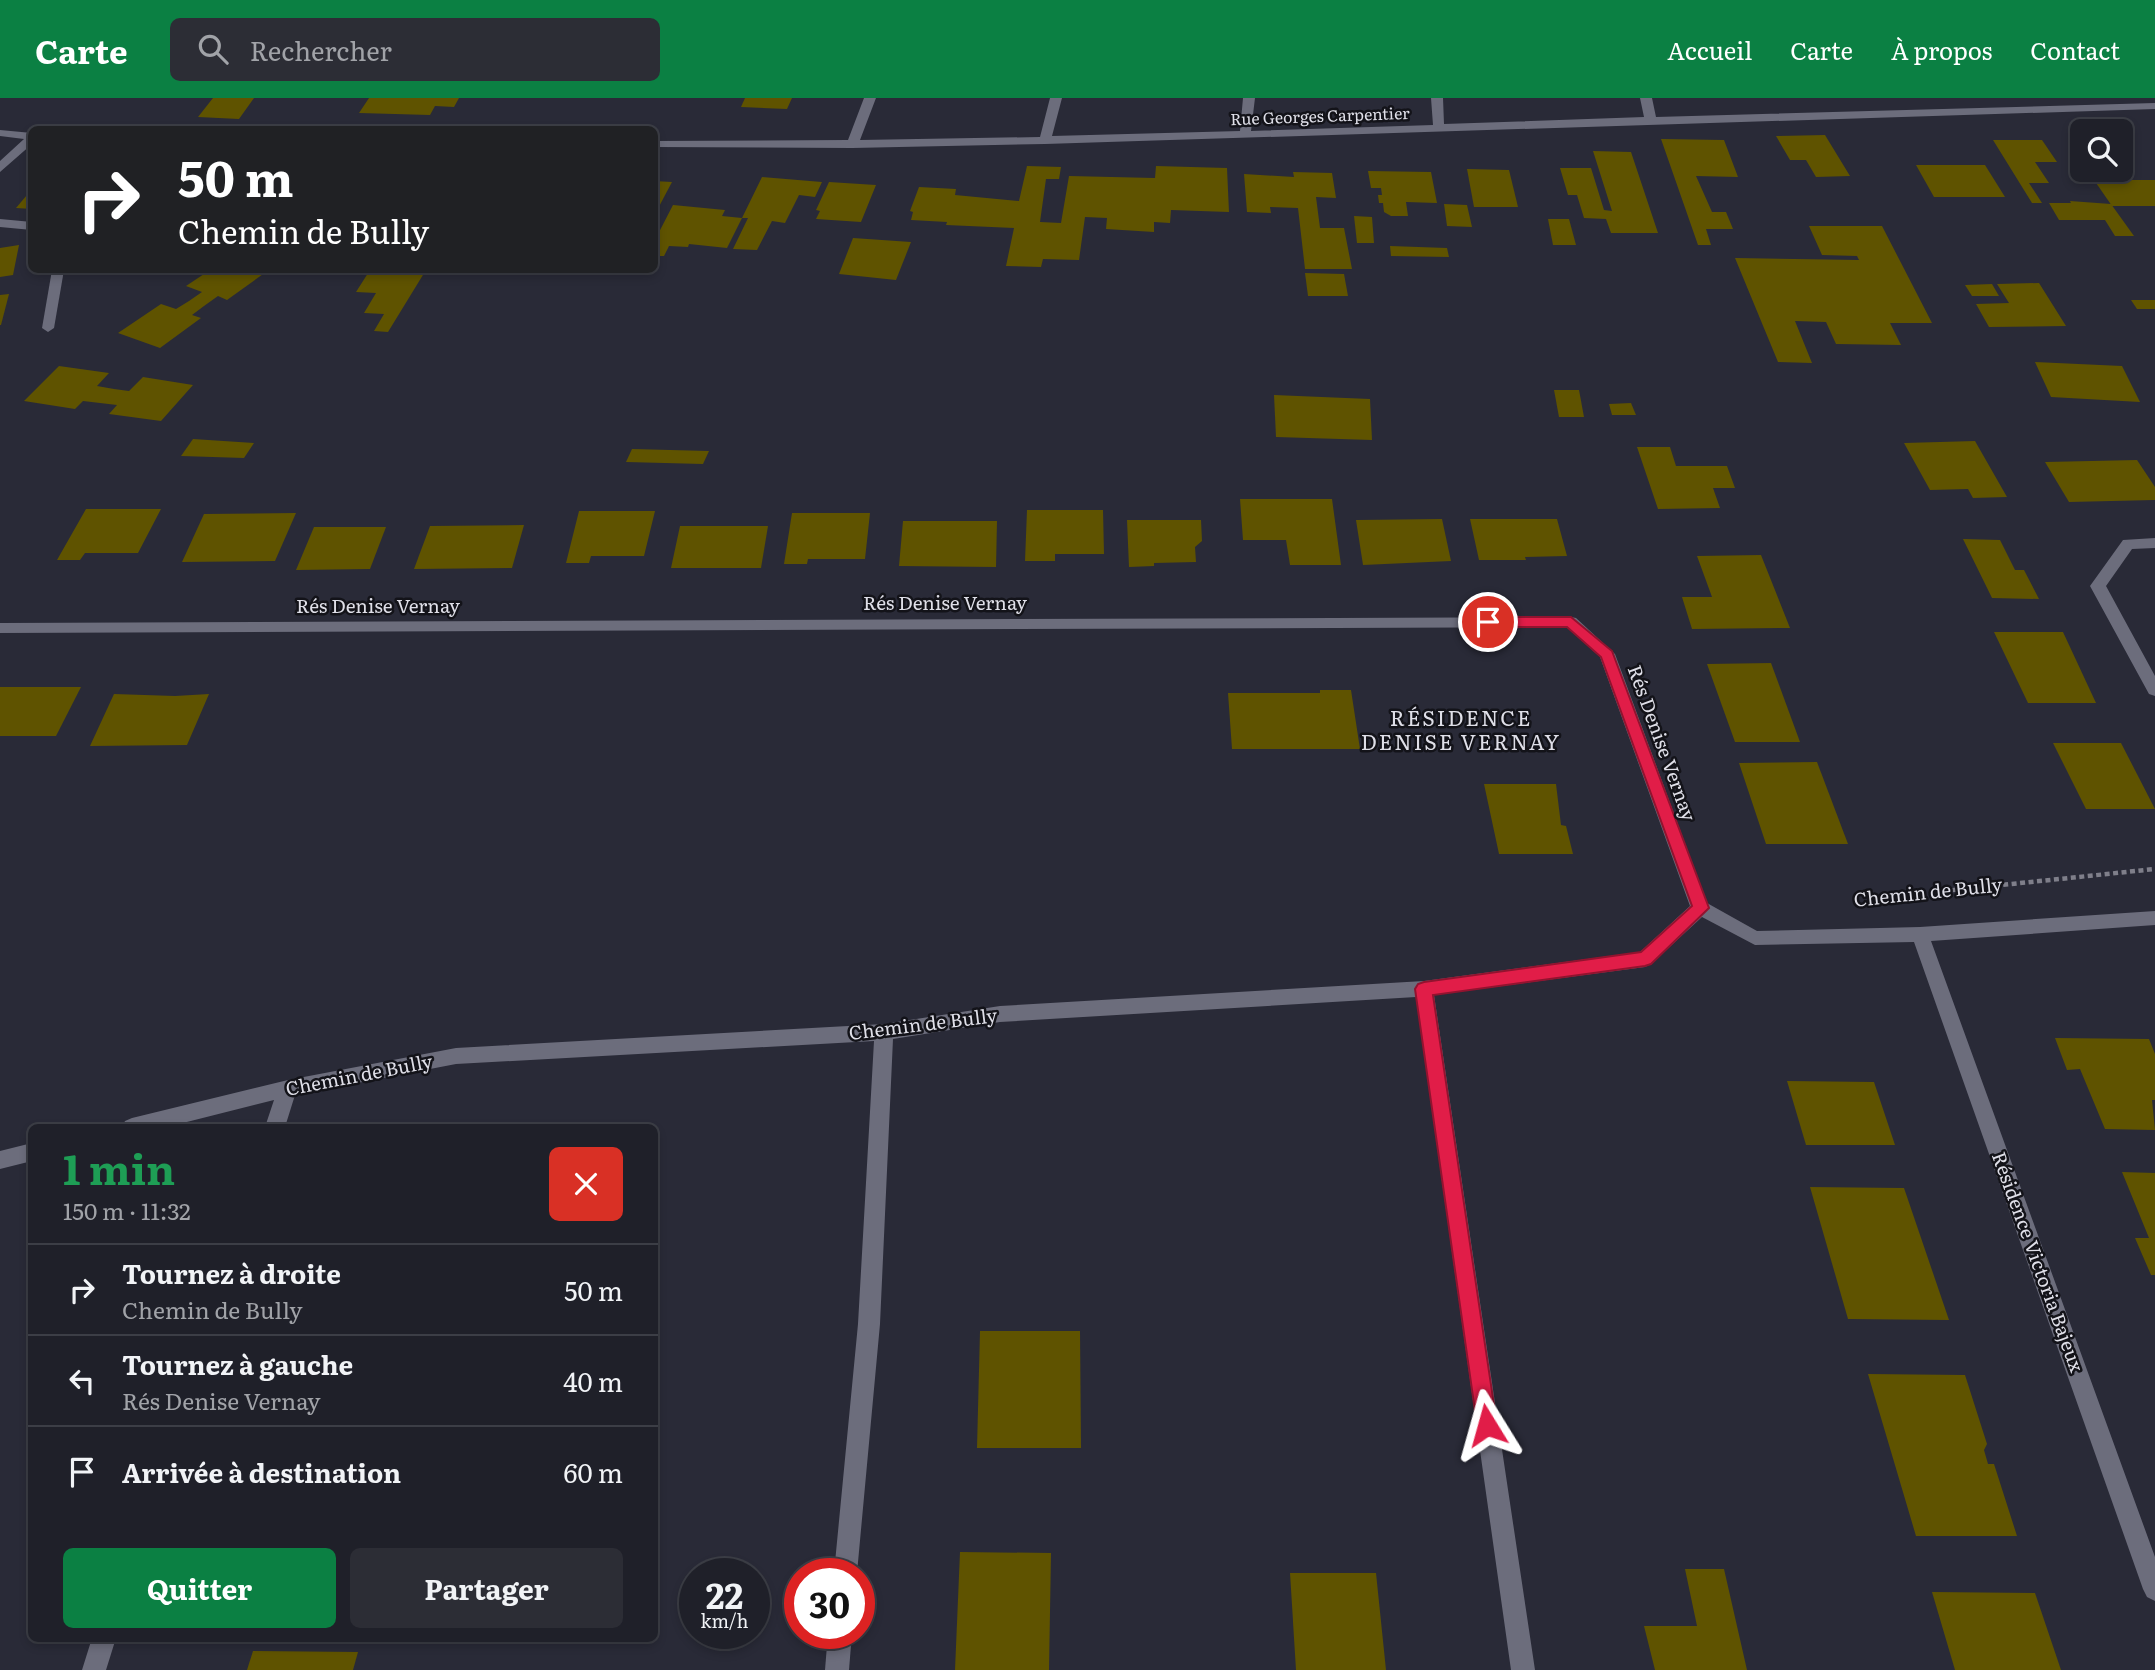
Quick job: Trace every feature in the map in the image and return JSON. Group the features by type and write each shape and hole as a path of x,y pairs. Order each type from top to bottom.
{"street":[{"path":"852,145 870,98"},
{"path":"1045,141 1056,98"},
{"path":"1245,133 1249,98"},
{"path":"1437,98 1439,128"},
{"path":"1646,98 1651,121"},
{"name":"Rue Georges Carpentier","path":"658,144 852,145 1045,141 1982,108 2155,106"},
{"path":"0,133 28,136"},
{"path":"0,168 14,150 28,140"},
{"path":"0,223 28,226"},
{"path":"48,328 57,273"},
{"path":"2155,543 2128,544 2098,586 2155,690"},
{"name":"Rés Denise Vernay","path":"0,628 1571,622 1607,654 1700,908"},
{"name":"Chemin de Bully","path":"144,1124 288,1088 456,1056 884,1032 1000,1014 1424,989 1645,959 1700,908 1755,938 1920,934 2155,918"},
{"name":"Résidence Victoria Bajeux","path":"1920,934 2155,1589"},
{"path":"1424,989 1523,1670"},
{"path":"847,1558 869,1324 884,1032"},
{"path":"276,1124 288,1088"},
{"path":"0,1160 28,1153"},
{"path":"94,1670 103,1642"},
{"path":"837,1670 839,1649"}],"path":[{"name":"Chemin de Bully","path":"1941,891 2155,869"}],"building":[{"path":"213,98 254,98 239,119 198,117"},
{"path":"369,98 459,98 454,107 435,106 430,115 359,113"},
{"path":"745,98 792,98 787,109 741,107"},
{"path":"1825,135 1850,176 1816,177 1806,160 1790,160 1776,136"},
{"path":"1661,139 1724,140 1738,177 1696,176 1712,212 1726,212 1733,229 1706,229 1711,245 1698,245"},
{"path":"1993,140 2042,140 2057,162 2035,162 2049,183 2029,183 2042,203 2032,203"},
{"path":"1593,151 1631,152 1658,233 1611,233 1606,219 1584,218 1577,195 1568,195 1560,168 1591,168 1604,210 1612,211"},
{"path":"1916,165 1985,165 2005,197 1934,197"},
{"path":"1027,166 1061,167 1059,179 1046,179 1040,222 1061,223 1069,176 1155,178 1156,166 1227,168 1229,212 1171,210 1170,223 1154,222 1154,232 1106,229 1107,218 1085,217 1079,260 1043,259 1041,267 1006,266 1014,228 946,225 947,222 911,220 913,212 910,211 919,187 956,189 955,195 1019,201"},
{"path":"1467,169 1509,170 1518,207 1474,207"},
{"path":"1368,171 1431,172 1437,203 1406,202 1408,216 1391,216 1384,212 1383,203 1379,203 1381,188 1371,188"},
{"path":"1293,172 1332,173 1336,198 1316,197 1320,228 1344,228 1352,269 1305,269 1298,208 1270,207 1271,213 1247,212 1244,174 1294,177"},
{"path":"762,177 822,182 815,197 799,195 785,223 772,221 757,250 733,249 748,218 742,218"},
{"path":"2155,180 2155,206 2112,206 2095,182"},
{"path":"658,181 672,182 658,208"},
{"path":"829,182 876,185 861,222 816,219 820,211 816,210"},
{"path":"28,194 28,209 16,208"},
{"path":"2070,201 2111,204 2134,236 2115,236 2105,220 2059,220 2049,203 2071,203"},
{"path":"1444,204 1467,205 1472,227 1447,226"},
{"path":"673,205 725,210 722,216 742,218 727,248 689,244 688,247 669,246 664,256 658,256 658,234"},
{"path":"1354,216 1372,217 1374,243 1357,243"},
{"path":"1548,219 1569,219 1576,245 1553,245"},
{"path":"1809,226 1882,226 1932,323 1890,323 1901,345 1836,344 1826,322 1795,321 1812,363 1778,362 1735,258 1859,260 1857,256 1822,255"},
{"path":"853,238 911,242 896,280 839,274"},
{"path":"19,245 13,275 0,277 0,248"},
{"path":"1390,246 1447,248 1449,257 1391,256"},
{"path":"206,273 265,273 227,300 218,296 204,306 192,315 201,318 160,348 118,333 161,304 176,309 202,292 186,286"},
{"path":"368,273 424,273 388,332 374,331 384,314 364,313 376,293 356,292"},
{"path":"1305,273 1344,274 1348,296 1308,296"},
{"path":"2039,283 2066,326 1989,327 1976,304 2009,303 1997,284"},
{"path":"1992,284 1999,296 1972,296 1965,285"},
{"path":"9,294 1,325 0,325 0,295"},
{"path":"2131,300 2155,300 2155,309 2137,309"},
{"path":"2035,362 2122,366 2140,402 2051,397"},
{"path":"59,366 109,373 97,386 114,389 129,391 143,377 193,385 161,421 109,414 117,405 83,401 75,409 24,401"},
{"path":"1554,390 1579,390 1584,417 1559,417"},
{"path":"1274,395 1370,399 1372,440 1276,437"},
{"path":"1631,403 1636,415 1612,415 1609,404"},
{"path":"193,439 254,443 244,458 181,456"},
{"path":"1975,441 2007,497 1973,498 1968,489 1930,490 1904,443"},
{"path":"1637,447 1670,447 1676,466 1727,466 1735,488 1713,488 1720,508 1658,509"},
{"path":"632,449 709,451 703,464 626,462"},
{"path":"2137,460 2155,487 2155,500 2069,502 2045,462"},
{"path":"1240,499 1332,499 1341,565 1290,565 1286,540 1243,540"},
{"path":"86,509 161,509 138,553 85,553 80,560 57,560"},
{"path":"1027,510 1103,510 1104,554 1055,554 1055,561 1025,561"},
{"path":"579,511 655,511 644,556 591,556 589,563 566,563"},
{"path":"296,513 275,561 182,562 204,514"},
{"path":"792,513 870,513 865,559 808,559 807,564 784,564"},
{"path":"1442,519 1451,561 1363,565 1356,520"},
{"path":"1470,519 1557,519 1567,556 1525,557 1526,560 1479,560"},
{"path":"1127,520 1201,520 1202,541 1195,547 1196,562 1154,563 1154,566 1129,567"},
{"path":"903,521 997,521 996,567 899,566"},
{"path":"524,525 512,568 414,569 430,526"},
{"path":"680,526 768,526 761,568 671,568"},
{"path":"314,527 386,527 370,569 296,570"},
{"path":"1963,539 2000,540 2015,570 2024,570 2039,599 1992,598"},
{"path":"1761,555 1790,628 1692,629 1682,597 1712,597 1697,556"},
{"path":"1994,632 2063,632 2096,703 2028,703"},
{"path":"1771,663 1800,742 1735,742 1707,664"},
{"path":"0,687 81,687 56,736 0,736"},
{"path":"1320,690 1351,690 1360,749 1232,749 1228,693 1320,693"},
{"path":"114,694 209,694 187,745 90,746"},
{"path":"2053,743 2121,743 2155,809 2086,809"},
{"path":"1817,762 1848,844 1766,844 1739,763"},
{"path":"1484,784 1556,784 1561,825 1566,826 1573,854 1499,854"},
{"path":"2055,1038 2149,1039 2155,1054 2155,1100 2152,1100 2155,1130 2105,1129 2080,1069 2067,1070"},
{"path":"1787,1081 1874,1082 1895,1145 1806,1145"},
{"path":"2122,1172 2155,1173 2155,1275 2151,1275 2135,1238 2149,1238"},
{"path":"1810,1187 1904,1188 1949,1320 1848,1319"},
{"path":"980,1331 1080,1331 1081,1448 977,1448"},
{"path":"1868,1374 1965,1375 1987,1444 1984,1450 1988,1464 1994,1464 2017,1536 1916,1536"},
{"path":"960,1552 1051,1553 1049,1670 955,1670"},
{"path":"1685,1569 1724,1569 1747,1670 1655,1670 1644,1626 1697,1626"},
{"path":"1290,1573 1376,1573 1386,1670 1296,1670"},
{"path":"1932,1592 2035,1593 2061,1670 1955,1670"},
{"path":"253,1651 358,1652 353,1670 247,1670"}],"district":[{"name":"RÉSIDENCE DENISE VERNAY","path":"1461,731"}],"route":[{"path":"1487,1425 1424,989 1645,959 1700,908 1607,654 1571,622 1488,622"}]}
